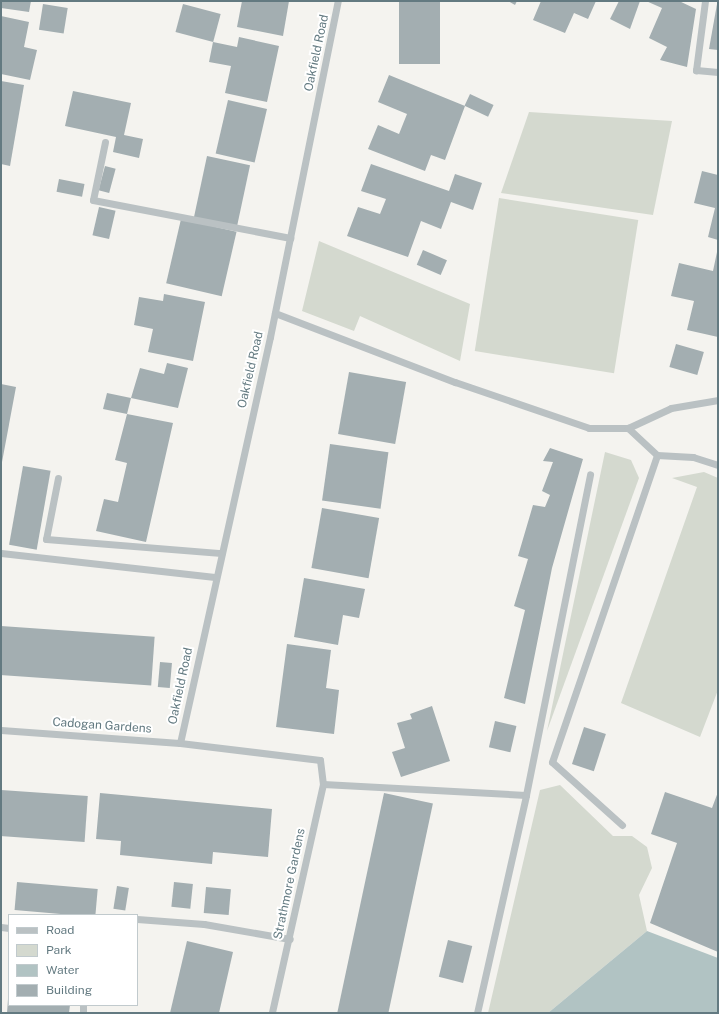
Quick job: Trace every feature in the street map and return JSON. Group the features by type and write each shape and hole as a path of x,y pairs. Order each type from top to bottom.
{"street":[{"name":"Oakfield Road","path":"180,743 275,313 338,1"},
{"path":"705,1 696,70 718,72"},
{"path":"105,142 93,200 290,238"},
{"path":"275,313 455,382 589,428 628,428 671,408 718,400"},
{"path":"628,428 657,455 693,457 718,465"},
{"path":"622,825 552,762 657,455"},
{"path":"477,1013 526,796 590,474"},
{"path":"58,478 46,539 221,553"},
{"path":"1,553 216,576"},
{"name":"Cadogan Gardens","path":"1,730 180,743 320,760"},
{"name":"Strathmore Gardens","path":"272,1013 290,939 322,784 320,760"},
{"path":"322,784 526,796"},
{"path":"138,919 204,924 290,939"}],"green space":[{"path":"529,112 672,121 653,215 501,193"},
{"path":"499,198 638,220 614,373 475,351"},
{"path":"319,241 470,304 460,361 360,316 354,331 302,311"},
{"path":"605,452 631,460 639,478 547,731"},
{"path":"704,472 718,478 718,690 700,737 621,703 697,487 672,478"},
{"path":"560,785 613,836 632,836 647,847 652,868 639,895 647,931 548,1013 488,1013 540,790"}],"water":[{"path":"647,931 718,958 718,1013 548,1013"}],"building":[{"path":"1,1 31,1 29,12 1,8"},
{"path":"242,1 289,1 283,36 237,27"},
{"path":"399,1 440,1 440,64 399,64"},
{"path":"508,1 517,1 515,5"},
{"path":"541,1 596,1 588,19 574,13 565,33 533,20"},
{"path":"619,1 640,1 630,29 610,19"},
{"path":"646,1 679,1 696,9 687,67 660,60 667,47 649,38 662,8"},
{"path":"43,4 68,8 64,34 39,30"},
{"path":"183,4 221,14 213,42 175,32"},
{"path":"718,4 718,50 709,49"},
{"path":"1,16 29,22 24,47 37,50 30,80 1,74"},
{"path":"239,37 279,46 267,102 225,93 231,66 209,62 213,42 237,47"},
{"path":"389,75 465,106 445,160 431,155 425,171 368,149 378,125 399,134 407,114 378,102"},
{"path":"1,81 24,85 10,166 1,164"},
{"path":"73,91 131,103 124,135 143,139 139,158 113,152 116,137 65,126"},
{"path":"470,94 494,105 488,117 465,106"},
{"path":"228,100 267,109 255,163 216,154"},
{"path":"207,156 250,165 237,227 194,218"},
{"path":"371,164 449,191 455,174 482,183 473,210 451,202 441,229 421,221 408,257 347,236 358,207 380,214 386,199 361,191"},
{"path":"105,166 116,169 109,193 99,190"},
{"path":"702,171 718,175 718,240 708,237 715,208 694,203"},
{"path":"59,179 85,184 82,197 57,192"},
{"path":"99,207 116,211 109,239 92,235"},
{"path":"181,219 237,232 222,296 166,283"},
{"path":"423,250 447,260 441,275 417,265"},
{"path":"717,252 718,337 687,330 694,301 671,296 679,263 713,271"},
{"path":"164,294 205,302 193,361 148,352 153,329 134,325 139,297 163,301"},
{"path":"676,344 704,352 697,375 669,367"},
{"path":"167,363 188,368 178,408 131,398 140,368 164,374"},
{"path":"349,372 406,382 395,444 338,434"},
{"path":"1,384 16,387 2,462 1,462"},
{"path":"107,393 131,398 127,414 103,409"},
{"path":"127,414 173,423 146,542 96,531 104,499 118,502 127,463 115,460"},
{"path":"330,444 388,452 380,509 322,500"},
{"path":"550,448 583,459 552,568 525,704 504,698 525,610 514,606 528,559 518,556 533,505 545,507 550,495 542,491 553,462 543,461"},
{"path":"23,466 51,471 37,550 9,545"},
{"path":"322,508 379,518 369,578 311,568"},
{"path":"304,578 365,589 359,618 343,615 338,645 294,637"},
{"path":"1,626 155,637 151,686 1,675"},
{"path":"287,644 331,650 326,688 339,690 334,734 276,727"},
{"path":"160,662 172,663 170,688 158,687"},
{"path":"432,706 450,761 401,777 392,752 405,748 397,723 412,719 410,714"},
{"path":"495,721 516,726 510,752 489,747"},
{"path":"584,727 606,734 594,771 572,764"},
{"path":"1,790 88,796 85,842 1,836"},
{"path":"665,792 712,808 718,792 718,952 650,923 677,843 651,834"},
{"path":"100,793 272,809 268,857 213,852 212,864 120,855 121,841 96,839"},
{"path":"384,793 433,803 388,1013 337,1013"},
{"path":"17,882 98,889 96,914 61,914 15,910"},
{"path":"174,882 193,884 190,909 171,907"},
{"path":"117,886 129,888 125,911 113,909"},
{"path":"206,887 231,889 229,915 204,913"},
{"path":"448,940 472,946 463,983 439,977"},
{"path":"187,941 233,952 219,1013 170,1013"},
{"path":"8,999 8,1006 70,1006 69,1013 7,1013"}]}
